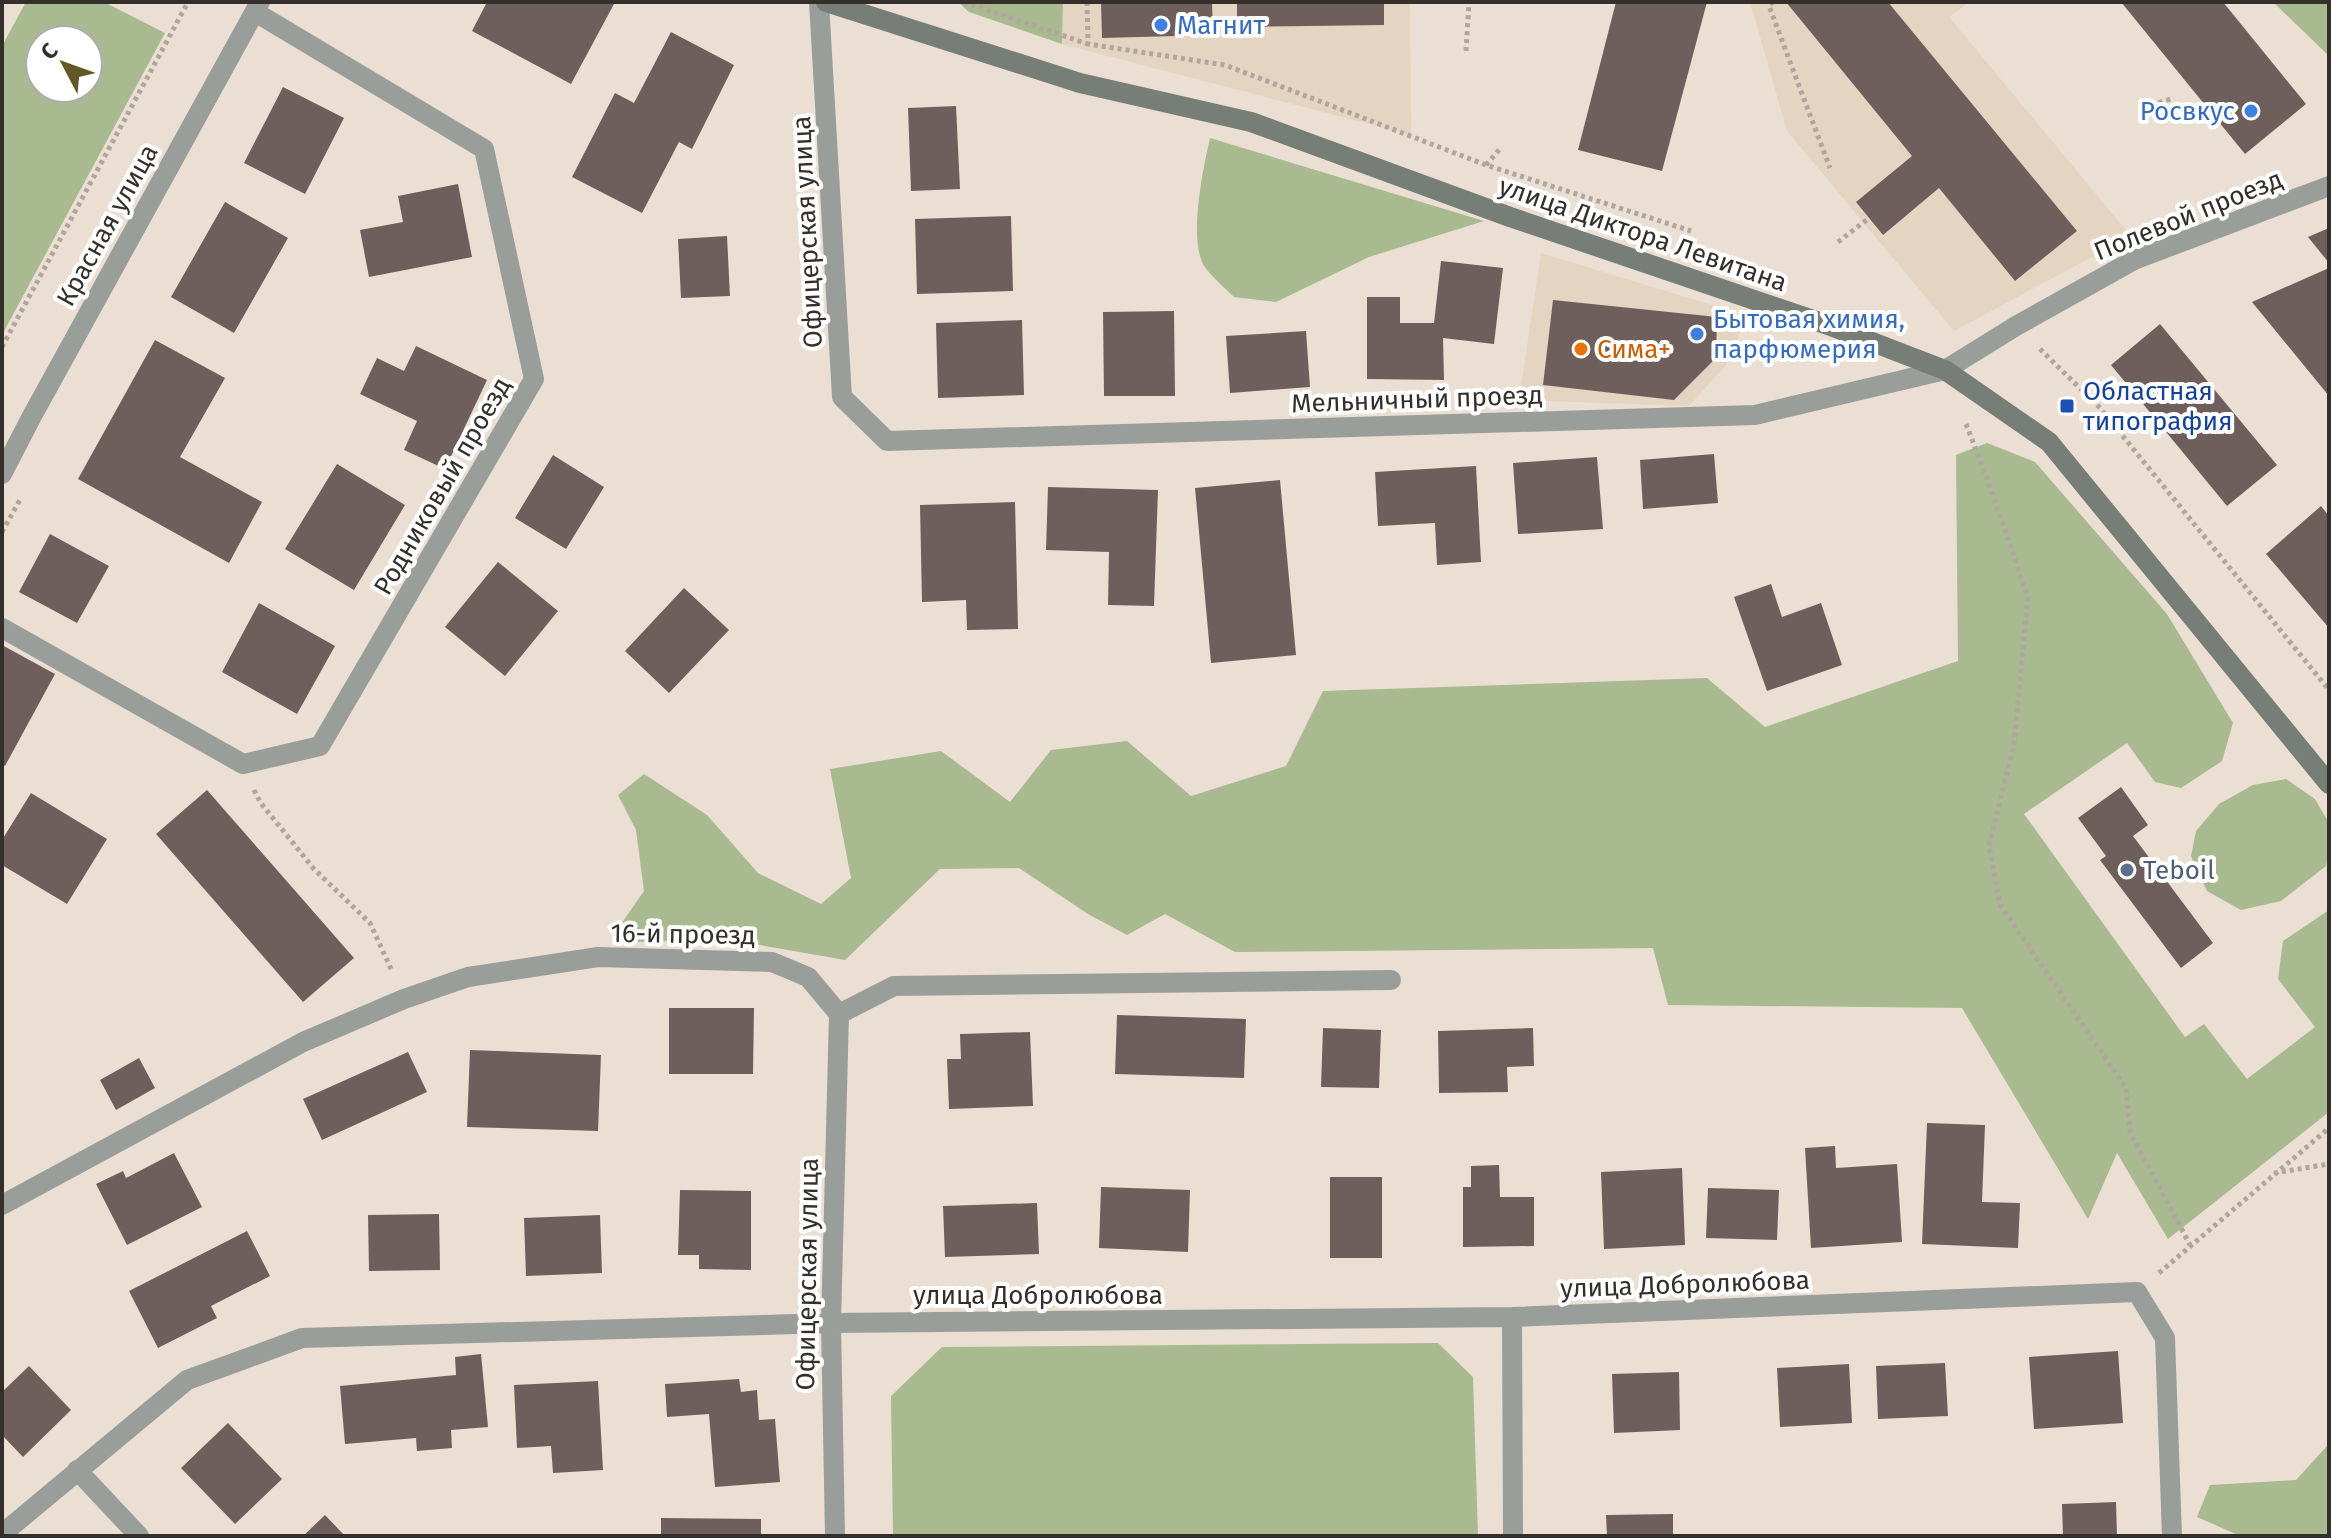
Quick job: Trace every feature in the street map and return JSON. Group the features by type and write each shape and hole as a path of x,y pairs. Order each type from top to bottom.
{"street":[{"name":"Офицерская улица","path":"819,2 842,397 887,441"},
{"name":"улица Диктора Левитана","path":"826,2 1080,83 1251,122 1510,217 1828,325 1945,370 2049,442 2329,784"},
{"name":"Красная улица","path":"2,474 257,7"},
{"name":"Родниковый проезд","path":"243,764 320,746 534,379 484,149 257,7"},
{"name":"Полевой проезд","path":"1945,370 2134,260 2329,186"},
{"name":"Мельничный проезд","path":"887,441 1755,415 1945,370"},
{"path":"2,628 243,764"},
{"name":"16-й проезд","path":"2,1205 303,1042 404,999 468,977 598,957 772,962 808,977 839,1014"},
{"path":"839,1014 894,986 1391,980"},
{"name":"Офицерская улица","path":"835,1536 831,1323 839,1014"},
{"path":"2137,1292 2165,1338 2172,1536"},
{"name":"улица Добролюбова","path":"2,1534 187,1380 302,1338 831,1323 1512,1317 2137,1292"},
{"path":"1512,1317 1513,1536"},
{"path":"77,1470 139,1536"}],"path":[{"path":"2,347 188,2"},
{"path":"964,2 1088,44 1225,65 1486,165 1691,231"},
{"path":"1087,2 1088,44"},
{"path":"1466,51 1469,2"},
{"path":"1773,2 1769,6 1830,168"},
{"path":"2151,105 2174,98"},
{"path":"1486,165 1500,149"},
{"path":"1838,242 1869,218"},
{"path":"2016,326 2100,408 2329,690"},
{"path":"1945,370 1987,478 2028,598 2014,744 1989,846 2000,905 2126,1088 2130,1132 2190,1245"},
{"path":"243,764 260,802 314,869 370,923 404,999"},
{"path":"2137,1292 2329,1128"},
{"path":"2273,1174 2329,1164"}],"shaded area":[{"path":"1063,2 1410,2 1411,135 1062,44"},
{"path":"1755,2 1969,2 1949,17 2131,236 1954,331 1787,131 1751,5"},
{"path":"1541,253 1748,316 1726,365 1689,406 1519,400"}],"green space":[{"path":"26,2 104,2 165,33 2,335 2,46"},
{"path":"958,2 1063,2 1062,44 969,12"},
{"path":"2273,2 2329,2 2329,56"},
{"path":"1210,138 1484,221 1369,257 1276,302 1234,297 1206,268 1199,252 1197,220"},
{"path":"1987,443 2035,462 2167,614 2233,723 2222,761 2181,788 2155,782 2127,743 2024,814 2185,1037 2204,1024 2247,1079 2315,1027 2278,979 2283,941 2329,910 2329,1112 2168,1239 2117,1153 2088,1219 1962,1008 1668,1005 1653,948 1235,952 1165,914 1127,935 1088,914 1019,868 940,869 845,960 725,939 637,942 619,927 644,891 636,830 618,795 644,774 707,815 758,873 821,904 851,878 830,769 941,751 1010,802 1051,750 1127,741 1191,796 1286,766 1323,691 1707,678 1765,727 1958,661 1956,455"},
{"path":"2286,779 2315,799 2329,823 2326,866 2281,901 2241,910 2207,891 2191,856 2196,831 2219,804 2253,785"},
{"path":"1438,1343 1473,1377 1478,1536 893,1536 891,1396 942,1347"},
{"path":"2327,1446 2329,1536 2240,1536 2197,1517 2210,1485 2296,1480"}],"building":[{"path":"487,2 614,4 571,84 472,31"},
{"path":"1101,2 1212,2 1213,35 1102,38"},
{"path":"1237,2 1384,2 1384,25 1237,27"},
{"path":"1616,2 1707,2 1662,171 1578,150"},
{"path":"1786,2 1888,2 2077,231 2015,281 1939,188 1883,235 1856,202 1912,156"},
{"path":"2121,2 2223,2 2306,104 2245,154"},
{"path":"671,32 734,65 692,149 679,142 642,213 572,177 615,93 634,103"},
{"path":"283,87 344,118 305,194 244,163"},
{"path":"956,106 960,189 911,191 908,108"},
{"path":"458,184 472,257 369,277 360,230 403,222 398,196"},
{"path":"225,202 288,238 234,333 171,297"},
{"path":"1011,216 1013,291 917,294 915,219"},
{"path":"2329,228 2329,263 2308,237"},
{"path":"727,236 730,296 681,298 678,239"},
{"path":"1441,261 1503,268 1494,344 1443,338 1444,380 1367,379 1367,297 1400,297 1400,323 1434,323"},
{"path":"2329,268 2329,396 2252,302"},
{"path":"1553,300 1717,317 1716,358 1674,400 1543,385"},
{"path":"1174,311 1175,396 1104,396 1103,312"},
{"path":"1022,320 1024,395 938,398 936,323"},
{"path":"2160,324 2277,465 2227,506 2111,365"},
{"path":"1306,331 1310,387 1230,393 1226,336"},
{"path":"155,340 225,378 180,457 262,502 229,563 78,479"},
{"path":"416,346 487,380 445,469 404,450 417,421 360,394 377,358 404,371"},
{"path":"1714,454 1718,503 1643,509 1640,460"},
{"path":"553,455 604,487 566,549 515,518"},
{"path":"1597,457 1603,529 1518,534 1513,463"},
{"path":"337,464 405,505 354,590 285,549"},
{"path":"1476,466 1481,562 1437,565 1435,523 1378,526 1375,472"},
{"path":"1280,480 1296,655 1211,663 1195,488"},
{"path":"1048,487 1158,490 1154,606 1108,605 1109,552 1046,550"},
{"path":"1015,502 1018,629 967,630 966,600 922,602 920,505"},
{"path":"2321,506 2329,516 2329,628 2266,554"},
{"path":"50,534 109,566 77,623 19,592"},
{"path":"498,562 558,611 505,676 445,627"},
{"path":"1771,584 1782,617 1821,603 1842,665 1767,691 1734,597"},
{"path":"684,588 729,630 669,693 625,651"},
{"path":"259,603 335,646 297,714 222,672"},
{"path":"2,645 55,674 5,766 2,764"},
{"path":"2121,787 2148,825 2133,836 2213,943 2181,968 2100,860 2106,856 2078,818"},
{"path":"207,790 354,958 303,1002 156,834"},
{"path":"31,793 107,839 67,904 2,865 2,840"},
{"path":"669,1008 754,1008 753,1074 669,1074"},
{"path":"1117,1015 1246,1019 1244,1078 1115,1074"},
{"path":"1323,1028 1381,1030 1379,1088 1321,1087"},
{"path":"1533,1028 1534,1066 1507,1067 1508,1092 1439,1093 1438,1031"},
{"path":"1030,1032 1033,1106 949,1109 947,1059 961,1059 960,1034"},
{"path":"470,1050 601,1055 598,1131 467,1127"},
{"path":"408,1052 427,1092 322,1140 303,1099"},
{"path":"139,1058 155,1088 116,1110 100,1080"},
{"path":"1927,1123 1985,1125 1982,1202 2020,1203 2018,1248 1922,1244"},
{"path":"1835,1146 1836,1168 1897,1164 1902,1242 1811,1248 1805,1148"},
{"path":"174,1153 202,1207 127,1245 96,1184 123,1171 126,1178"},
{"path":"1499,1165 1500,1197 1534,1197 1534,1246 1463,1247 1463,1187 1471,1187 1471,1166"},
{"path":"1682,1168 1685,1245 1604,1249 1601,1172"},
{"path":"1330,1177 1382,1177 1382,1258 1330,1258"},
{"path":"1101,1187 1190,1190 1188,1252 1099,1248"},
{"path":"1708,1188 1779,1190 1777,1240 1706,1238"},
{"path":"680,1190 751,1191 751,1270 699,1269 699,1255 678,1255"},
{"path":"1037,1203 1039,1254 945,1257 943,1206"},
{"path":"439,1214 440,1270 369,1271 368,1215"},
{"path":"600,1215 602,1273 526,1276 524,1218"},
{"path":"247,1231 270,1276 211,1306 217,1318 158,1348 129,1291"},
{"path":"2118,1351 2123,1423 2034,1429 2029,1357"},
{"path":"481,1354 488,1427 451,1430 452,1448 417,1451 416,1438 345,1444 340,1386 456,1375 455,1357"},
{"path":"1945,1363 1948,1416 1878,1419 1876,1366"},
{"path":"1849,1364 1852,1423 1780,1427 1777,1368"},
{"path":"29,1366 71,1410 23,1457 2,1435 2,1392"},
{"path":"1679,1372 1680,1430 1614,1433 1612,1374"},
{"path":"739,1379 741,1392 757,1390 759,1420 775,1419 780,1482 715,1487 709,1414 667,1417 665,1384"},
{"path":"598,1381 603,1470 553,1473 551,1446 517,1448 514,1385"},
{"path":"228,1423 282,1479 235,1524 181,1468"},
{"path":"2116,1502 2117,1536 2063,1536 2062,1504"},
{"path":"1673,1514 1673,1536 1607,1536 1606,1515"},
{"path":"325,1515 345,1536 303,1536"},
{"path":"661,1518 761,1519 761,1536 661,1536"}],"place":[{"name":"Магнит","path":"1161,25"},
{"name":"Росвкус","path":"2251,111"},
{"name":"Бытовая химия, парфюмерия","path":"1697,334"},
{"name":"Сима+","path":"1581,349"},
{"name":"Областная типография","path":"2067,406"},
{"name":"Teboil","path":"2127,870"}]}
